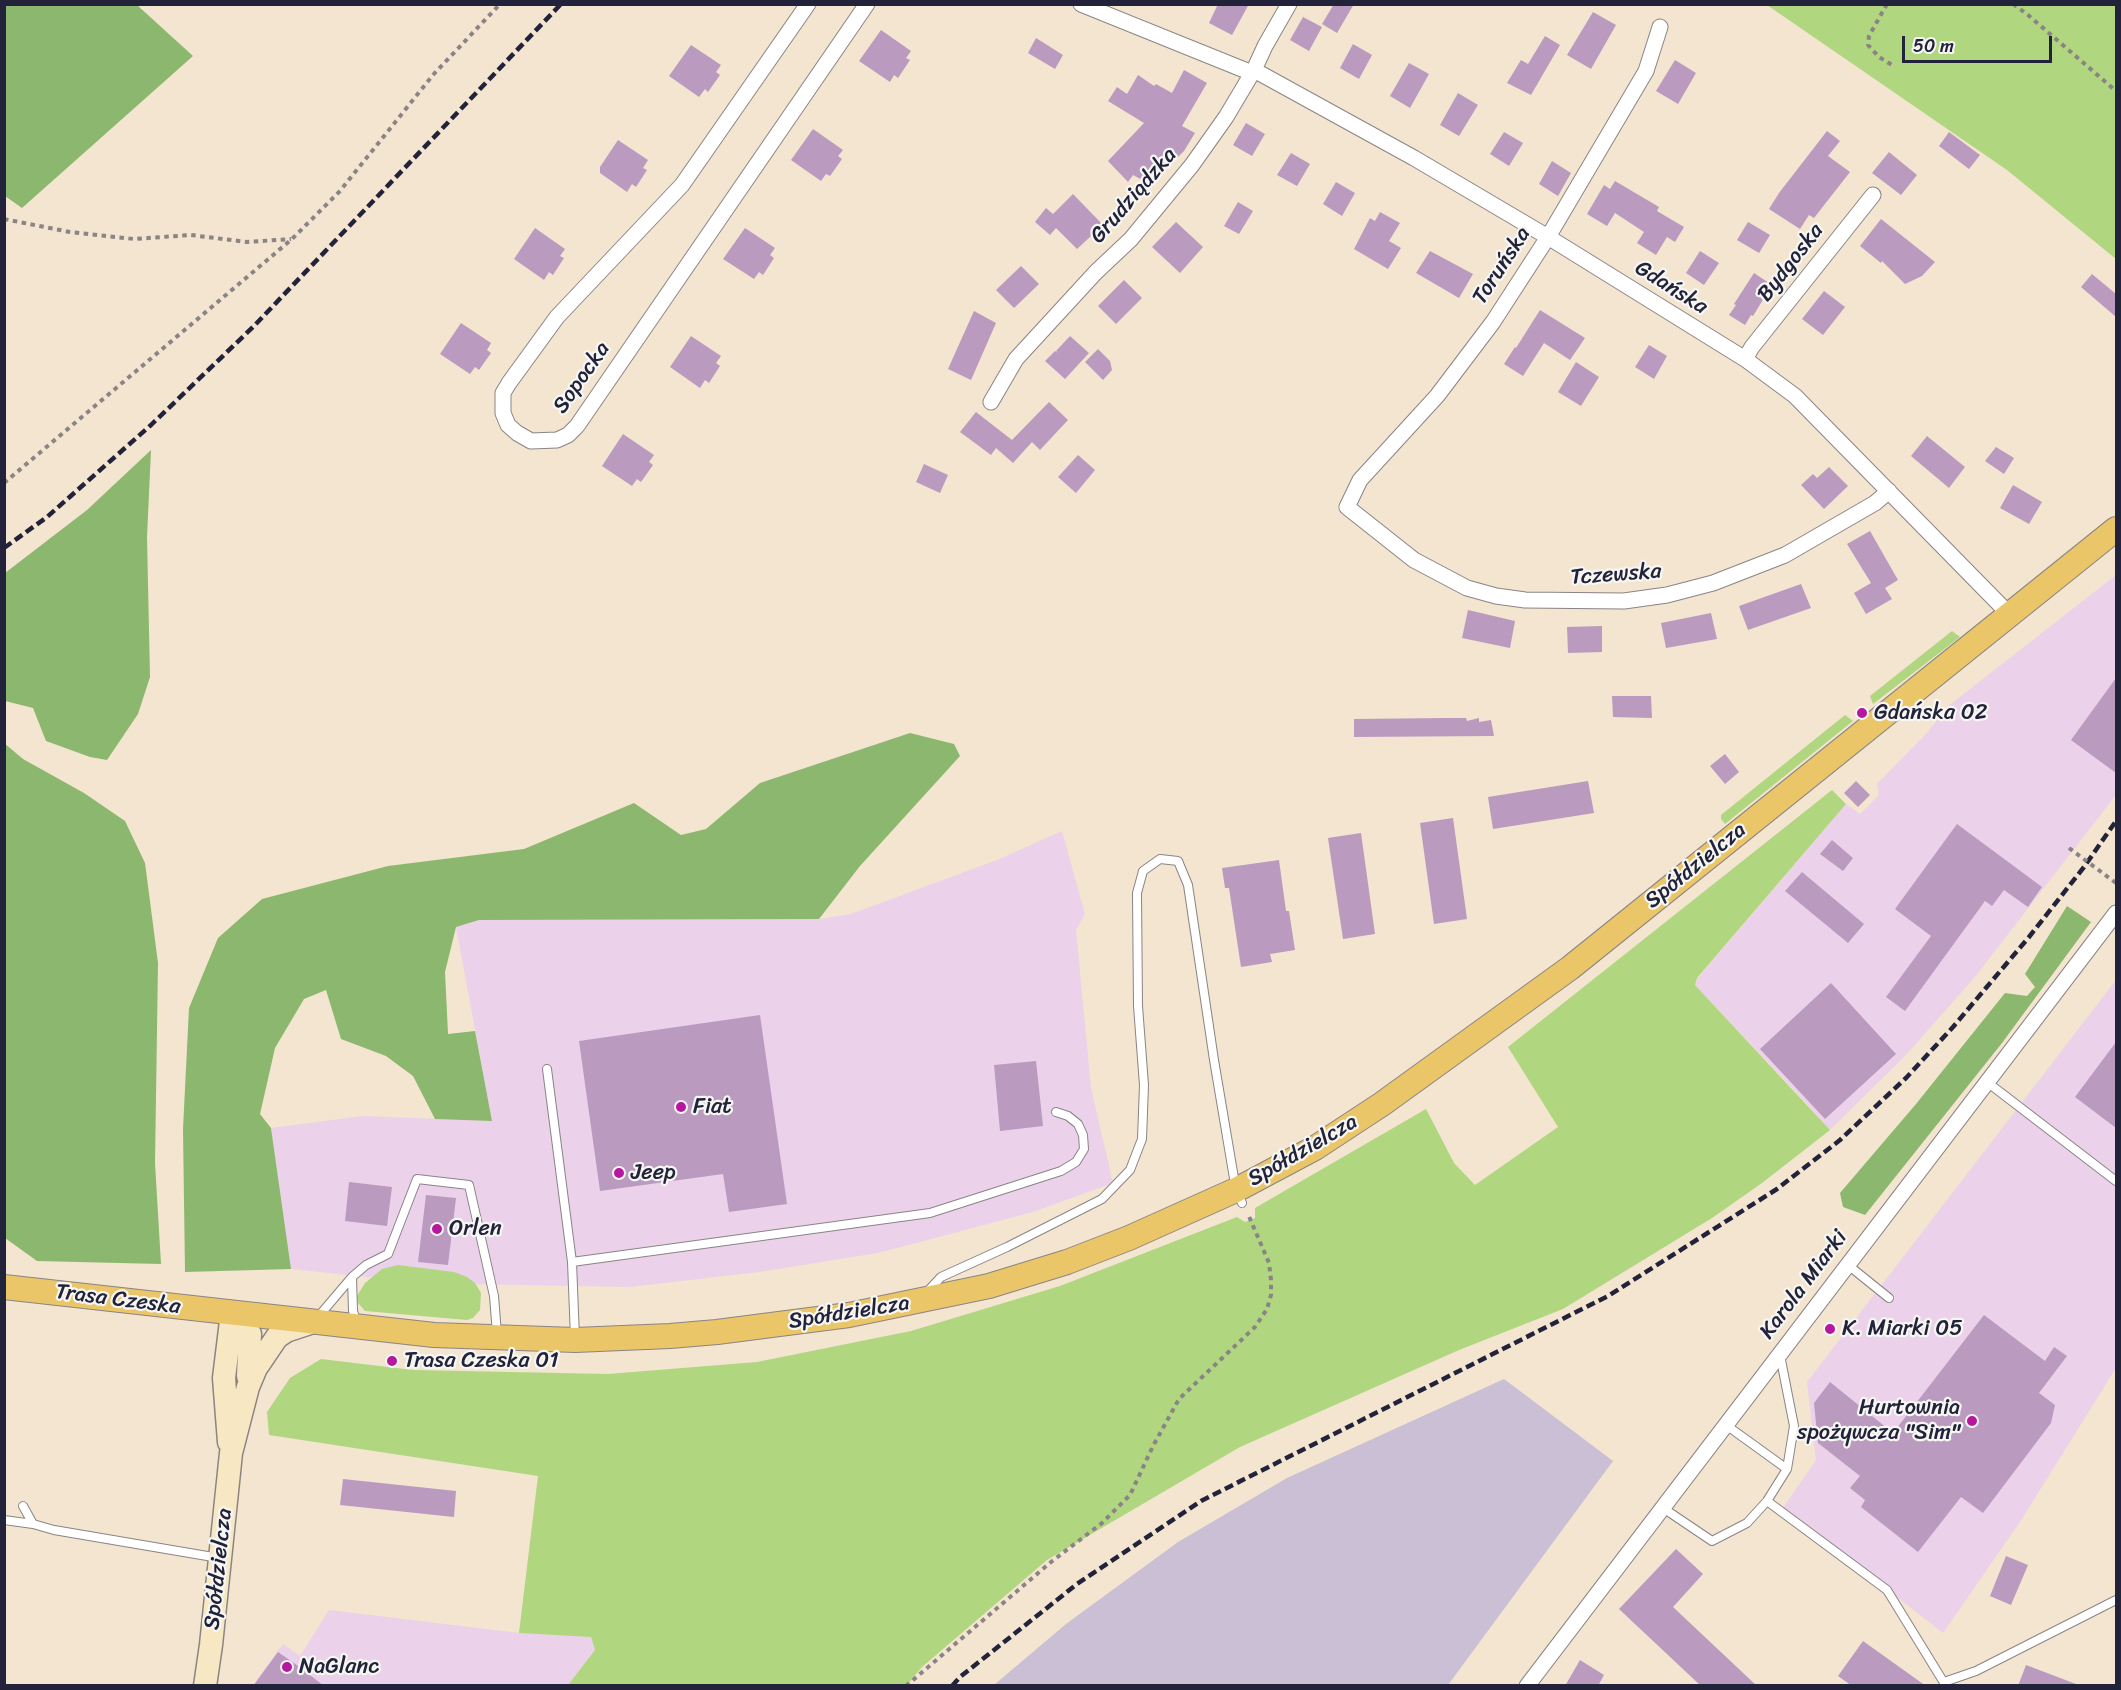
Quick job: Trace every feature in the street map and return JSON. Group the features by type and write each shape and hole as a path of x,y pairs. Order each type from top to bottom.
{"main road":[{"name":"Spółdzielcza","path":"232,1313 434,1335 497,1338 575,1340 717,1332 849,1315 989,1286 1067,1262 1239,1197 1372,1111 1570,968 2116,529"},
{"name":"Trasa Czeska","path":"4,1287 232,1313"}],"street":[{"name":"Sopocka","path":"808,4 682,185 558,317 509,383 503,393 503,413 508,425 517,433 531,441 557,440 568,435 577,426 867,4"},
{"name":"Gdańska","path":"1081,4 1253,71 1414,158 1548,237 1745,359 1795,396 2010,615"},
{"name":"Grudziądzka","path":"991,402 1016,359 1088,280 1131,239 1192,165 1226,117 1288,4"},
{"name":"Toruńska","path":"1347,507 1360,480 1437,396 1486,331 1548,237 1646,71 1660,27"},
{"name":"Bydgoska","path":"1745,359 1752,347 1873,195"},
{"name":"Tczewska","path":"1347,507 1414,560 1467,588 1496,596 1525,600 1624,601 1667,595 1713,583 1785,555 1875,503 1888,491"},
{"name":"Karola Miarki","path":"1527,1686 2116,913"},
{"name":"Spółdzielcza","path":"232,1313 242,1321 250,1334 248,1387"},
{"name":"Spółdzielcza","path":"231,1453 226,1419 224,1378 232,1313"},
{"name":"Spółdzielcza","path":"205,1686 231,1453 248,1387 256,1368 277,1337 286,1331 313,1322"}],"lane":[{"path":"919,1302 940,1277 1008,1247 1102,1199 1130,1170 1142,1139 1144,1085 1138,1006 1137,894 1143,871 1160,859 1178,861 1188,885 1214,1060 1239,1197"},
{"path":"547,1069 572,1262 575,1340"},
{"path":"1988,1082 2116,1181"},
{"path":"572,1262 930,1213 1061,1171 1076,1162 1084,1149 1083,1135 1078,1124 1068,1116 1056,1112"},
{"path":"313,1322 352,1277 366,1265 388,1254 417,1179 470,1185 494,1296 497,1338"},
{"path":"1848,1265 1889,1298"},
{"path":"352,1277 353,1311 358,1327"},
{"path":"1663,1508 1712,1541 1747,1523 1767,1501 1787,1468 1794,1426 1780,1354"},
{"path":"1726,1425 1787,1468"},
{"path":"1767,1501 1887,1590 1945,1684 1976,1671 2116,1600"},
{"path":"23,1506 33,1524"},
{"path":"4,1520 220,1558"}],"path":[{"path":"4,483 292,239 340,191 433,75 500,4"},
{"path":"1887,4 1869,36 1868,45 1879,57 1892,65"},
{"path":"2013,4 2116,91"},
{"path":"4,219 70,232 134,239 190,235 247,242 292,239"},
{"path":"2069,848 2116,883"},
{"path":"906,1686 1051,1562 1102,1523 1123,1502 1130,1494 1179,1399 1241,1342 1261,1318 1267,1309 1271,1295 1269,1263 1239,1197"}],"shaded area":[{"path":"2116,575 2116,795 1974,978 1907,1054 1830,1130 1695,985 1697,979 1846,804 1860,814 1879,795 1877,784 1927,733 1947,707"},
{"path":"1062,831 1085,914 1076,930 1091,1088 1113,1183 1033,1212 878,1253 759,1272 630,1287 463,1284 291,1269 271,1128 363,1116 492,1121 456,927 479,920 819,919 851,914 997,860"},
{"path":"2116,980 2116,1368 2020,1522 1943,1633 1783,1508 1816,1460 1807,1382"},
{"path":"1504,1379 1613,1461 1448,1685 994,1685 1066,1624 1178,1542 1287,1478"},
{"path":"329,1610 519,1633 591,1637 595,1650 568,1685 262,1686 256,1681 283,1644 300,1656"}],"green space":[{"path":"4,5 137,5 193,56 22,208 5,196"},
{"path":"1767,5 2116,5 2116,259 2007,170"},
{"path":"151,450 147,537 150,677 138,714 107,760 90,757 46,741 33,708 5,701 5,573 87,510"},
{"path":"1952,631 1960,637 1873,704 1870,696"},
{"path":"1845,715 1853,721 1725,824 1721,815"},
{"path":"910,733 954,744 960,756 860,866 819,919 479,920 456,927 445,972 448,1034 475,1031 492,1121 435,1119 413,1076 386,1056 341,1039 326,990 304,999 275,1048 260,1114 271,1128 291,1269 185,1272 183,1129 189,1008 218,938 262,899 388,866 524,849 634,803 681,835 706,829 760,783"},
{"path":"4,743 23,759 84,793 125,821 145,863 158,963 155,1163 161,1264 37,1261 5,1238"},
{"path":"1832,790 1846,804 1697,978 1695,985 1830,1130 1762,1183 1712,1218 1563,1309 1459,1350 1240,1447 1047,1560 922,1667 907,1685 568,1685 595,1650 591,1637 519,1633 538,1476 269,1435 267,1412 290,1378 321,1359 413,1370 608,1374 757,1362 911,1331 1060,1286 1237,1217 1245,1222 1255,1218 1255,1208 1426,1109 1454,1163 1475,1185 1558,1127 1508,1047"},
{"path":"2067,906 2091,922 2002,1043 1865,1215 1843,1207 1840,1193 1916,1104 2005,993 2027,996 2035,987 2025,974"},
{"path":"398,1265 454,1272 467,1277 475,1283 481,1293 480,1310 473,1318 467,1320 365,1311 358,1303 357,1296 365,1283 382,1269"}],"building":[{"path":"1218,4 1249,4 1232,35 1209,23"},
{"path":"1334,4 1354,4 1337,33 1322,24"},
{"path":"1593,12 1616,25 1591,69 1567,55"},
{"path":"1303,17 1322,27 1309,51 1290,40"},
{"path":"881,30 911,51 906,58 910,60 898,78 894,75 890,82 859,61"},
{"path":"1545,36 1560,45 1531,95 1507,83 1521,60 1528,64"},
{"path":"1036,38 1063,55 1055,69 1028,53"},
{"path":"1353,44 1372,55 1359,79 1340,68"},
{"path":"691,45 721,65 716,72 720,75 708,92 705,89 699,97 669,76"},
{"path":"1675,60 1696,73 1678,104 1656,91"},
{"path":"1409,63 1429,74 1410,108 1390,96"},
{"path":"1184,70 1207,83 1182,126 1195,133 1184,151 1162,173 1159,170 1146,182 1133,175 1128,182 1108,161 1144,123 1108,101 1117,87 1127,94 1138,75 1154,86 1156,84 1172,93"},
{"path":"1458,93 1478,105 1459,136 1440,125"},
{"path":"1246,123 1265,134 1252,156 1233,145"},
{"path":"813,129 843,150 838,156 842,159 830,176 826,174 821,181 791,160"},
{"path":"1827,131 1840,141 1828,156 1850,172 1814,218 1809,215 1800,229 1769,209"},
{"path":"1504,132 1523,143 1509,166 1490,154"},
{"path":"1949,132 1980,155 1969,169 1939,146"},
{"path":"618,140 648,160 643,168 647,170 636,187 632,184 627,192 600,173 600,167"},
{"path":"1889,152 1917,175 1901,195 1872,173"},
{"path":"1291,153 1310,164 1297,186 1277,175"},
{"path":"1552,161 1571,173 1558,196 1539,184"},
{"path":"1615,181 1659,207 1657,211 1684,227 1675,242 1667,237 1656,255 1637,243 1644,232 1615,213 1607,226 1587,214 1604,185 1610,189"},
{"path":"1336,182 1355,193 1342,216 1323,204"},
{"path":"1073,194 1103,225 1077,249 1056,228 1050,235 1035,222 1046,208 1053,214"},
{"path":"1238,202 1253,211 1239,234 1224,226"},
{"path":"1380,212 1400,223 1389,241 1401,248 1388,269 1354,249 1370,218 1375,221"},
{"path":"1881,219 1935,262 1922,276 1905,284 1882,261 1881,263 1860,246"},
{"path":"1176,222 1203,247 1180,273 1152,247"},
{"path":"1748,222 1770,235 1759,253 1737,240"},
{"path":"535,228 565,249 560,256 564,258 553,275 549,272 544,280 514,259"},
{"path":"745,228 775,248 770,255 774,258 763,275 759,272 754,279 723,259"},
{"path":"1430,251 1473,274 1459,298 1416,273"},
{"path":"1700,251 1719,263 1704,285 1686,273"},
{"path":"1021,266 1039,284 1014,308 996,290"},
{"path":"1754,273 1772,285 1745,325 1729,315"},
{"path":"2092,274 2116,294 2116,317 2081,287"},
{"path":"1124,280 1142,298 1116,324 1098,306"},
{"path":"1824,291 1845,307 1823,335 1802,319"},
{"path":"1540,310 1585,338 1570,360 1544,343 1523,376 1504,364"},
{"path":"974,311 996,323 971,380 948,369"},
{"path":"461,323 491,343 487,350 491,353 479,370 475,367 470,374 440,354"},
{"path":"691,336 721,356 716,363 720,366 709,383 705,380 700,388 670,367"},
{"path":"1070,336 1089,353 1065,379 1045,361 1055,351 1058,353 1056,351"},
{"path":"1649,345 1667,356 1654,379 1635,367"},
{"path":"1098,349 1110,361 1112,370 1103,380 1085,362"},
{"path":"1576,362 1599,377 1581,406 1558,392"},
{"path":"1049,402 1068,420 1040,450 1032,442 1013,463 996,448 991,455 960,432 976,412 1012,440"},
{"path":"623,434 654,455 649,462 653,465 641,482 637,479 632,486 602,466"},
{"path":"1927,436 1965,467 1949,488 1911,456"},
{"path":"1996,447 2014,458 2004,474 1985,461"},
{"path":"1078,455 1095,470 1076,493 1058,477"},
{"path":"924,464 948,475 940,493 916,482"},
{"path":"1829,467 1848,486 1824,509 1801,485 1813,474 1817,478"},
{"path":"2013,485 2042,502 2029,524 2000,508"},
{"path":"1870,531 1898,580 1885,588 1892,599 1866,614 1854,593 1871,583 1847,544"},
{"path":"1801,584 1811,608 1748,630 1739,606"},
{"path":"1468,610 1515,621 1510,648 1462,638"},
{"path":"1711,613 1717,639 1666,648 1661,623"},
{"path":"1602,626 1602,652 1568,653 1567,627"},
{"path":"2116,678 2116,773 2071,740"},
{"path":"1612,696 1651,696 1652,718 1613,717"},
{"path":"1466,718 1467,721 1479,718 1479,722 1491,720 1494,736 1354,737 1354,719"},
{"path":"1725,754 1739,772 1725,784 1710,766"},
{"path":"1588,781 1594,813 1493,829 1488,797"},
{"path":"1856,781 1870,795 1858,807 1844,793"},
{"path":"1453,818 1467,919 1434,924 1420,823"},
{"path":"1957,824 2042,887 2028,907 2004,890 1992,906 1985,901 1905,1011 1886,997 1931,936 1895,909"},
{"path":"1361,833 1375,934 1343,939 1328,838"},
{"path":"1832,840 1853,858 1843,871 1820,854"},
{"path":"1279,860 1286,911 1289,911 1295,950 1270,954 1272,962 1241,967 1229,888 1225,888 1222,868"},
{"path":"1802,872 1864,924 1848,943 1785,891"},
{"path":"1831,983 1896,1054 1825,1119 1760,1049"},
{"name":"Fiat","path":"760,1015 787,1204 729,1212 723,1174 600,1191 579,1041"},
{"path":"2116,1042 2116,1128 2075,1097"},
{"path":"1036,1061 1043,1126 1000,1131 994,1065"},
{"path":"349,1182 392,1187 387,1226 345,1221"},
{"path":"426,1195 456,1198 448,1265 418,1262"},
{"path":"1984,1315 2045,1361 2054,1347 2067,1356 2039,1393 2055,1405 2051,1423 1983,1513 1961,1497 1918,1552 1861,1507 1865,1500 1850,1488 1860,1476 1818,1443 1814,1403 1830,1382 1893,1433"},
{"path":"343,1479 456,1491 454,1517 340,1505"},
{"path":"1676,1549 1703,1574 1673,1607 1757,1686 1701,1686 1619,1609"},
{"path":"2006,1556 2028,1565 2011,1605 1990,1596"},
{"path":"1863,1641 1926,1686 1852,1686 1838,1676"},
{"path":"278,1652 301,1668 324,1686 253,1686"},
{"path":"1580,1660 1604,1675 1598,1686 1565,1686"},
{"path":"2026,1665 2076,1684 2075,1686 2018,1686"}],"railway":[{"path":"4,548 47,517 151,425 253,327 561,4"},
{"path":"952,1686 960,1677 1077,1584 1201,1501 1608,1296 1777,1189 1840,1140 1906,1078 1953,1027 2029,937 2084,867 2116,821"}],"place":[{"name":"Gdańska 02","path":"1862,713"},
{"name":"Fiat","path":"681,1107"},
{"name":"Jeep","path":"619,1173"},
{"name":"Orlen","path":"437,1229"},
{"name":"K. Miarki 05","path":"1830,1329"},
{"name":"Trasa Czeska 01","path":"392,1361"},
{"name":"Hurtownia spożywcza \"Sim\"","path":"1972,1421"},
{"name":"NaGlanc","path":"287,1667"}]}
